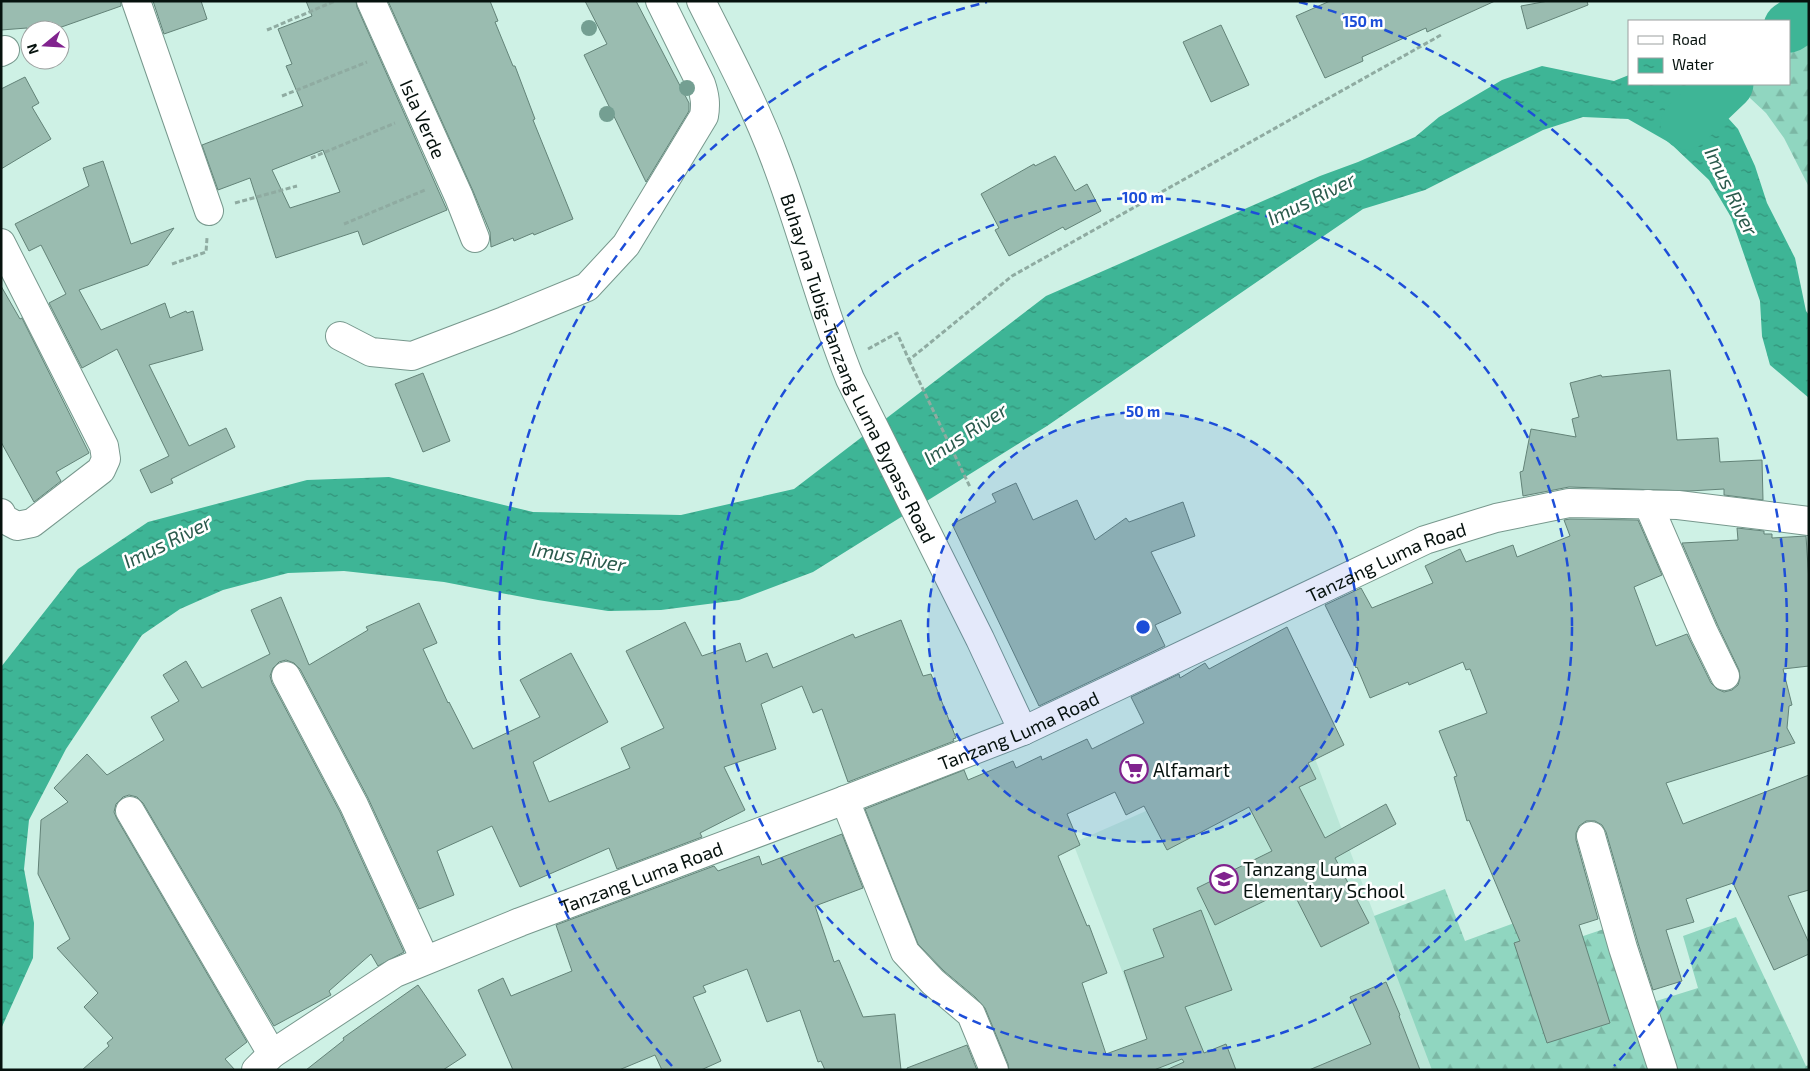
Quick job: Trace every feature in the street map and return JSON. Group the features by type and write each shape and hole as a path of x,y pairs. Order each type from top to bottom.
{"street":[{"path":"136,1 210,210"},
{"name":"Isla Verde","path":"371,1 451,180 474,238"},
{"path":"340,336 371,352 412,356 587,287 626,244 704,116 706,106 701,84 660,1"},
{"name":"Buhay na Tubig-Tanzang Luma Bypass Road","path":"701,1 749,97 773,152 844,363 1023,731"},
{"path":"1,243 104,446 106,459 101,470 32,523 17,526 4,518 1,513"},
{"name":"Tanzang Luma Road","path":"264,1062 395,973 520,922 1023,731 1425,540 1496,518 1569,503 1678,505 1809,521"},
{"path":"1648,504 1704,633 1725,676"},
{"path":"286,676 354,805 425,960"},
{"path":"845,800 905,952 933,982 971,1014 994,1070"},
{"path":"130,810 264,1062"},
{"path":"1591,836 1663,1070"}],"path":[{"path":"267,30 335,1"},
{"path":"908,360 1012,276 1441,35"},
{"path":"282,96 393,51"},
{"path":"311,158 421,112"},
{"path":"344,224 451,180"},
{"path":"172,264 206,252 210,210 297,186"},
{"path":"844,363 897,333 908,360 970,487"}],"shaded area":[{"name":"Tanzang Luma Elementary School","path":"1308,740 1433,1070 1160,1070 1073,843"}],"green space":[{"path":"1804,1 1809,1 1809,187 1784,138 1766,113 1736,85 1790,85 1790,20 1778,20"},
{"path":"1445,889 1465,941 1531,917 1542,950 1604,929 1648,1070 1432,1070 1374,916"},
{"path":"1736,917 1806,1066 1809,1065 1809,1070 1675,1070 1650,1003 1698,988 1683,936"}],"water":[{"name":"Imus River","path":"1542,66 1614,81 1628,75 1628,85 1698,85 1738,129 1755,166 1767,203 1795,258 1806,311 1809,315 1809,398 1770,365 1762,336 1760,301 1731,217 1709,180 1670,143 1628,119 1583,117 1543,130 1425,190 1363,209 1047,426 813,572 739,600 661,610 608,611 444,582 344,571 288,573 223,590 180,609 142,635 66,749 29,820 24,869 34,923 33,958 1,1029 1,667 78,569 148,522 307,480 389,477 533,512 681,515 794,489 1046,296 1320,176 1415,137 1439,117 1502,80"}],"building":[{"path":"1,1 121,1 121,6 70,24 70,20 20,20 20,29 1,30"},
{"path":"153,1 201,1 207,19 164,34"},
{"path":"306,1 356,1 447,210 363,245 358,231 276,258 250,178 218,190 202,145 303,106 286,66 292,64 278,29 312,16","holes":["323,150 340,192 290,208 272,170"]},
{"path":"388,1 490,1 498,21 495,22 513,66 515,66 535,119 533,120 573,219 534,235 533,233 514,241 513,238 491,247 490,232 473,191"},
{"path":"585,1 636,1 689,103 689,111 646,182 584,55 607,44"},
{"path":"1330,1 1495,1 1427,32 1426,28 1362,57 1363,61 1325,78 1296,16"},
{"path":"1548,1 1587,1 1588,5 1527,29 1521,6"},
{"path":"1221,25 1249,85 1211,102 1183,42"},
{"path":"25,77 39,103 32,107 51,139 1,169 1,89"},
{"path":"1055,156 1075,191 1087,184 1101,211 1065,230 1063,227 1009,256 995,230 999,228 981,194 1034,164 1035,166"},
{"path":"103,161 131,244 174,228 148,265 79,290 101,330 165,303 170,318 186,311 187,313 193,311 203,350 149,365 189,446 226,428 235,447 171,479 173,483 151,493 140,470 169,456 117,349 82,368 49,303 66,294 41,245 29,251 15,224 89,186 83,168"},
{"path":"1,286 20,319 22,318 89,453 56,472 61,481 34,502 1,442"},
{"path":"1670,370 1677,440 1718,438 1720,462 1762,460 1763,500 1724,495 1724,489 1689,491 1569,487 1523,496 1520,472 1523,471 1531,429 1576,437 1572,419 1579,417 1570,383 1601,375 1602,377"},
{"path":"423,373 450,441 423,452 395,384"},
{"path":"1016,483 1033,520 1077,500 1095,540 1126,518 1129,522 1183,502 1195,536 1151,552 1181,613 1155,625 1165,646 1039,706 952,524 996,502 992,494"},
{"path":"1564,520 1638,520 1662,575 1634,587 1656,646 1687,634 1711,683 1717,689 1724,692 1732,690 1738,685 1740,678 1739,670 1682,543 1738,540 1737,528 1764,531 1764,534 1772,534 1772,538 1806,536 1809,582 1809,666 1783,669 1792,705 1789,706 1787,728 1795,743 1666,783 1683,824 1809,775 1809,890 1788,896 1809,943 1809,954 1774,970 1733,883 1686,899 1694,922 1666,930 1682,981 1653,990 1606,832 1602,825 1595,821 1586,821 1579,826 1576,840 1598,919 1579,925 1610,1023 1547,1043 1514,943 1520,941 1469,820 1467,821 1454,777 1457,776 1439,731 1487,713 1470,669 1466,670 1463,662 1409,685 1408,682 1370,698 1357,667 1325,605 1361,588 1372,608 1433,583 1425,566 1460,549 1466,562 1513,545 1517,557 1570,536"},
{"path":"281,597 309,665 368,630 366,627 419,603 437,643 423,649 448,703 473,749 540,717 520,680 571,653 608,722 533,762 549,802 630,768 621,748 664,728 626,651 685,622 702,656 740,643 746,662 767,653 773,668 853,634 855,638 901,620 923,676 931,674 956,738 953,739 954,741 848,782 822,709 813,713 802,686 761,704 776,749 724,767 745,810 700,833 702,837 617,869 609,848 520,887 492,826 437,851 454,895 419,909 368,798 300,669 294,663 286,660 279,662 273,668 270,676 272,683 340,812 404,952 378,966 371,954 329,991 331,995 274,1026 143,803 137,797 129,795 123,797 116,804 114,812 117,819 247,1042 225,1059 235,1070 82,1070 109,1046 107,1043 113,1038 84,1007 98,993 57,948 70,939 38,874 41,820 68,802 54,788 87,754 107,775 164,740 151,717 179,701 163,675 186,661 202,688 270,654 251,610"},
{"path":"1287,627 1344,745 1308,763 1316,779 1299,787 1325,838 1386,804 1396,824 1335,858 1369,923 1321,947 1291,888 1215,925 1197,888 1272,851 1249,807 1167,850 1144,806 1126,815 1115,792 1067,814 1080,845 1058,856 1087,926 1089,925 1107,973 1082,983 1106,1054 1147,1039 1124,971 1164,957 1153,929 1201,910 1232,990 1185,1007 1204,1053 1226,1044 1236,1070 1166,1070 1184,1062 1182,1059 1154,1070 1009,1070 985,1008 944,971 918,944 865,809 964,770 968,780 1013,761 1016,768 1041,756 1042,760 1087,739 1092,749 1144,723 1131,697 1179,674 1180,678 1205,663 1209,669"},
{"path":"842,834 863,888 815,906 834,962 839,960 863,1017 895,1014 901,1070 825,1070 821,1061 818,1062 800,1010 767,1022 747,969 703,986 706,992 693,997 721,1061 701,1070 662,1070 655,1055 619,1070 513,1070 478,990 503,978 511,996 572,971 556,925 714,866 718,871 759,856 762,865"},
{"path":"1386,982 1420,1070 1309,1070 1371,1044 1350,997"},
{"path":"418,985 466,1055 443,1070 306,1070 344,1040 343,1038"},
{"path":"967,1045 977,1070 907,1070 907,1068"}],"waterway":[{"path":"1790,26 1809,13"},
{"path":"1686,124 1727,85"}],"place":[{"name":"Alfamart","path":"1134,769"},
{"name":"Tanzang Luma Elementary School","path":"1224,879"}]}
